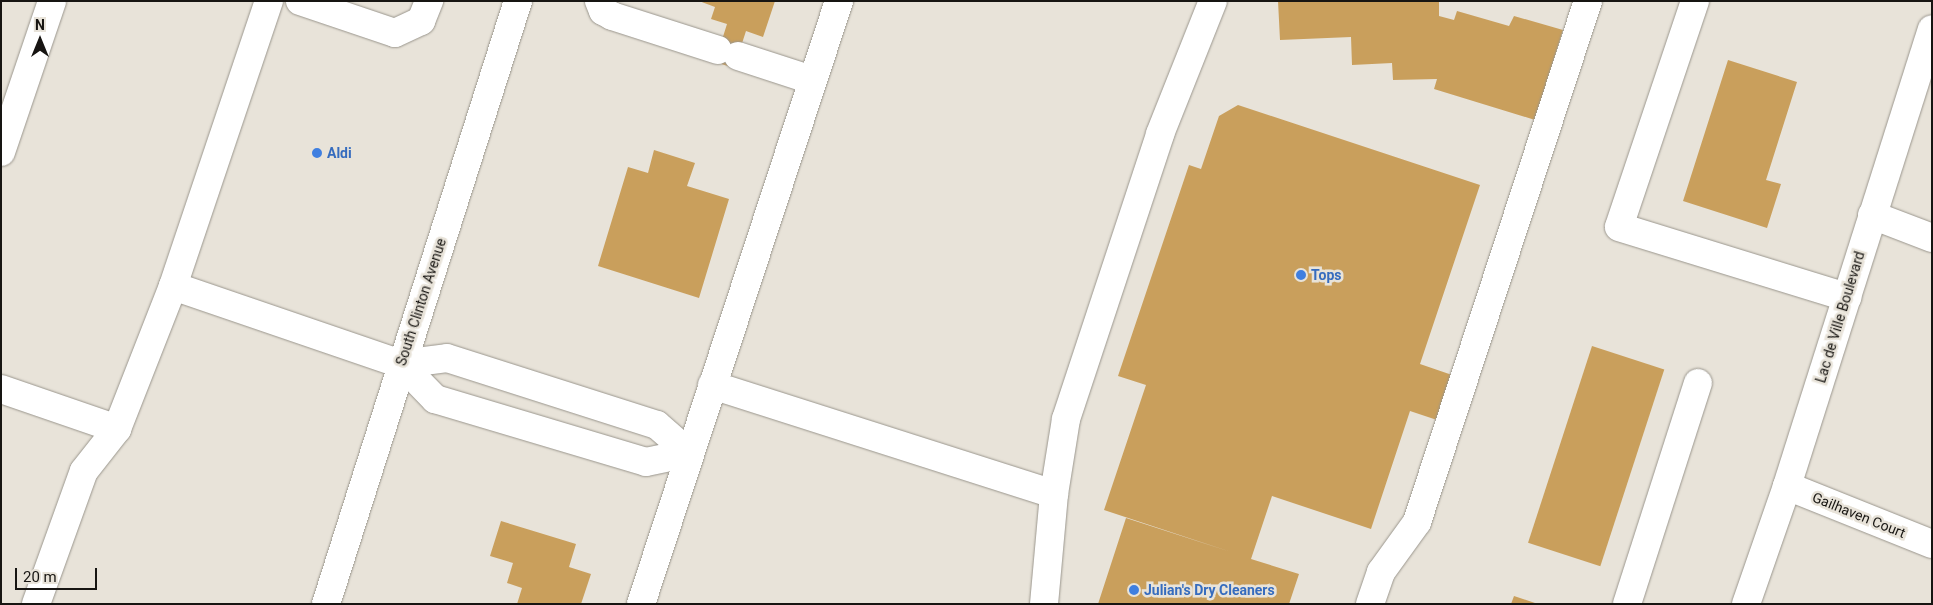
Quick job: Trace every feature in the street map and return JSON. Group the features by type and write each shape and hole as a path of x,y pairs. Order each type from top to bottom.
{"street":[{"path":"4,137 52,1"},
{"path":"36,604 84,471 117,429 173,286 269,1"},
{"path":"300,1 381,31 395,34 408,30 421,21 430,1"},
{"name":"South Clinton Avenue","path":"326,604 518,1"},
{"path":"599,1 603,10 612,16 812,80"},
{"path":"641,604 838,1"},
{"path":"1044,604 1054,494 1066,419 1160,134 1213,1"},
{"path":"1370,604 1381,572 1417,522 1588,1"},
{"path":"1696,1 1619,227 1846,297"},
{"name":"Lac de Ville Boulevard","path":"1746,604 1787,486 1932,29"},
{"path":"1872,215 1932,238"},
{"path":"173,286 401,364 435,398 445,402 646,462 689,453"},
{"path":"401,364 447,358 657,425 689,453"},
{"path":"1627,604 1698,383"},
{"path":"712,385 1054,494"},
{"path":"1,389 117,429"},
{"name":"Gailhaven Court","path":"1787,486 1932,544"}],"building":[{"path":"699,1 775,1 763,37 746,31 734,68 715,62 727,24 711,19 715,7"},
{"path":"1278,1 1439,1 1439,16 1454,20 1457,11 1509,26 1514,16 1563,30 1535,120 1434,89 1437,79 1393,80 1392,63 1352,65 1351,37 1280,40"},
{"path":"1728,60 1797,82 1766,180 1781,184 1767,228 1683,201"},
{"name":"Tops","path":"1238,105 1480,185 1420,364 1455,376 1440,421 1410,411 1371,529 1272,496 1251,559 1299,574 1289,604 1098,604 1126,518 1231,552 1104,510 1146,385 1118,376 1189,165 1201,169 1219,116"},
{"path":"654,150 695,163 687,186 729,199 699,298 598,266 628,167 648,173"},
{"path":"1592,346 1664,369 1600,566 1528,543"},
{"path":"501,521 576,544 569,567 591,574 581,604 517,604 522,588 507,583 513,563 490,556"},
{"path":"1514,596 1535,603 1535,604 1511,604"}],"place":[{"name":"Aldi","path":"317,153"},
{"name":"Tops","path":"1301,275"},
{"name":"Julian's Dry Cleaners","path":"1134,590"}]}
